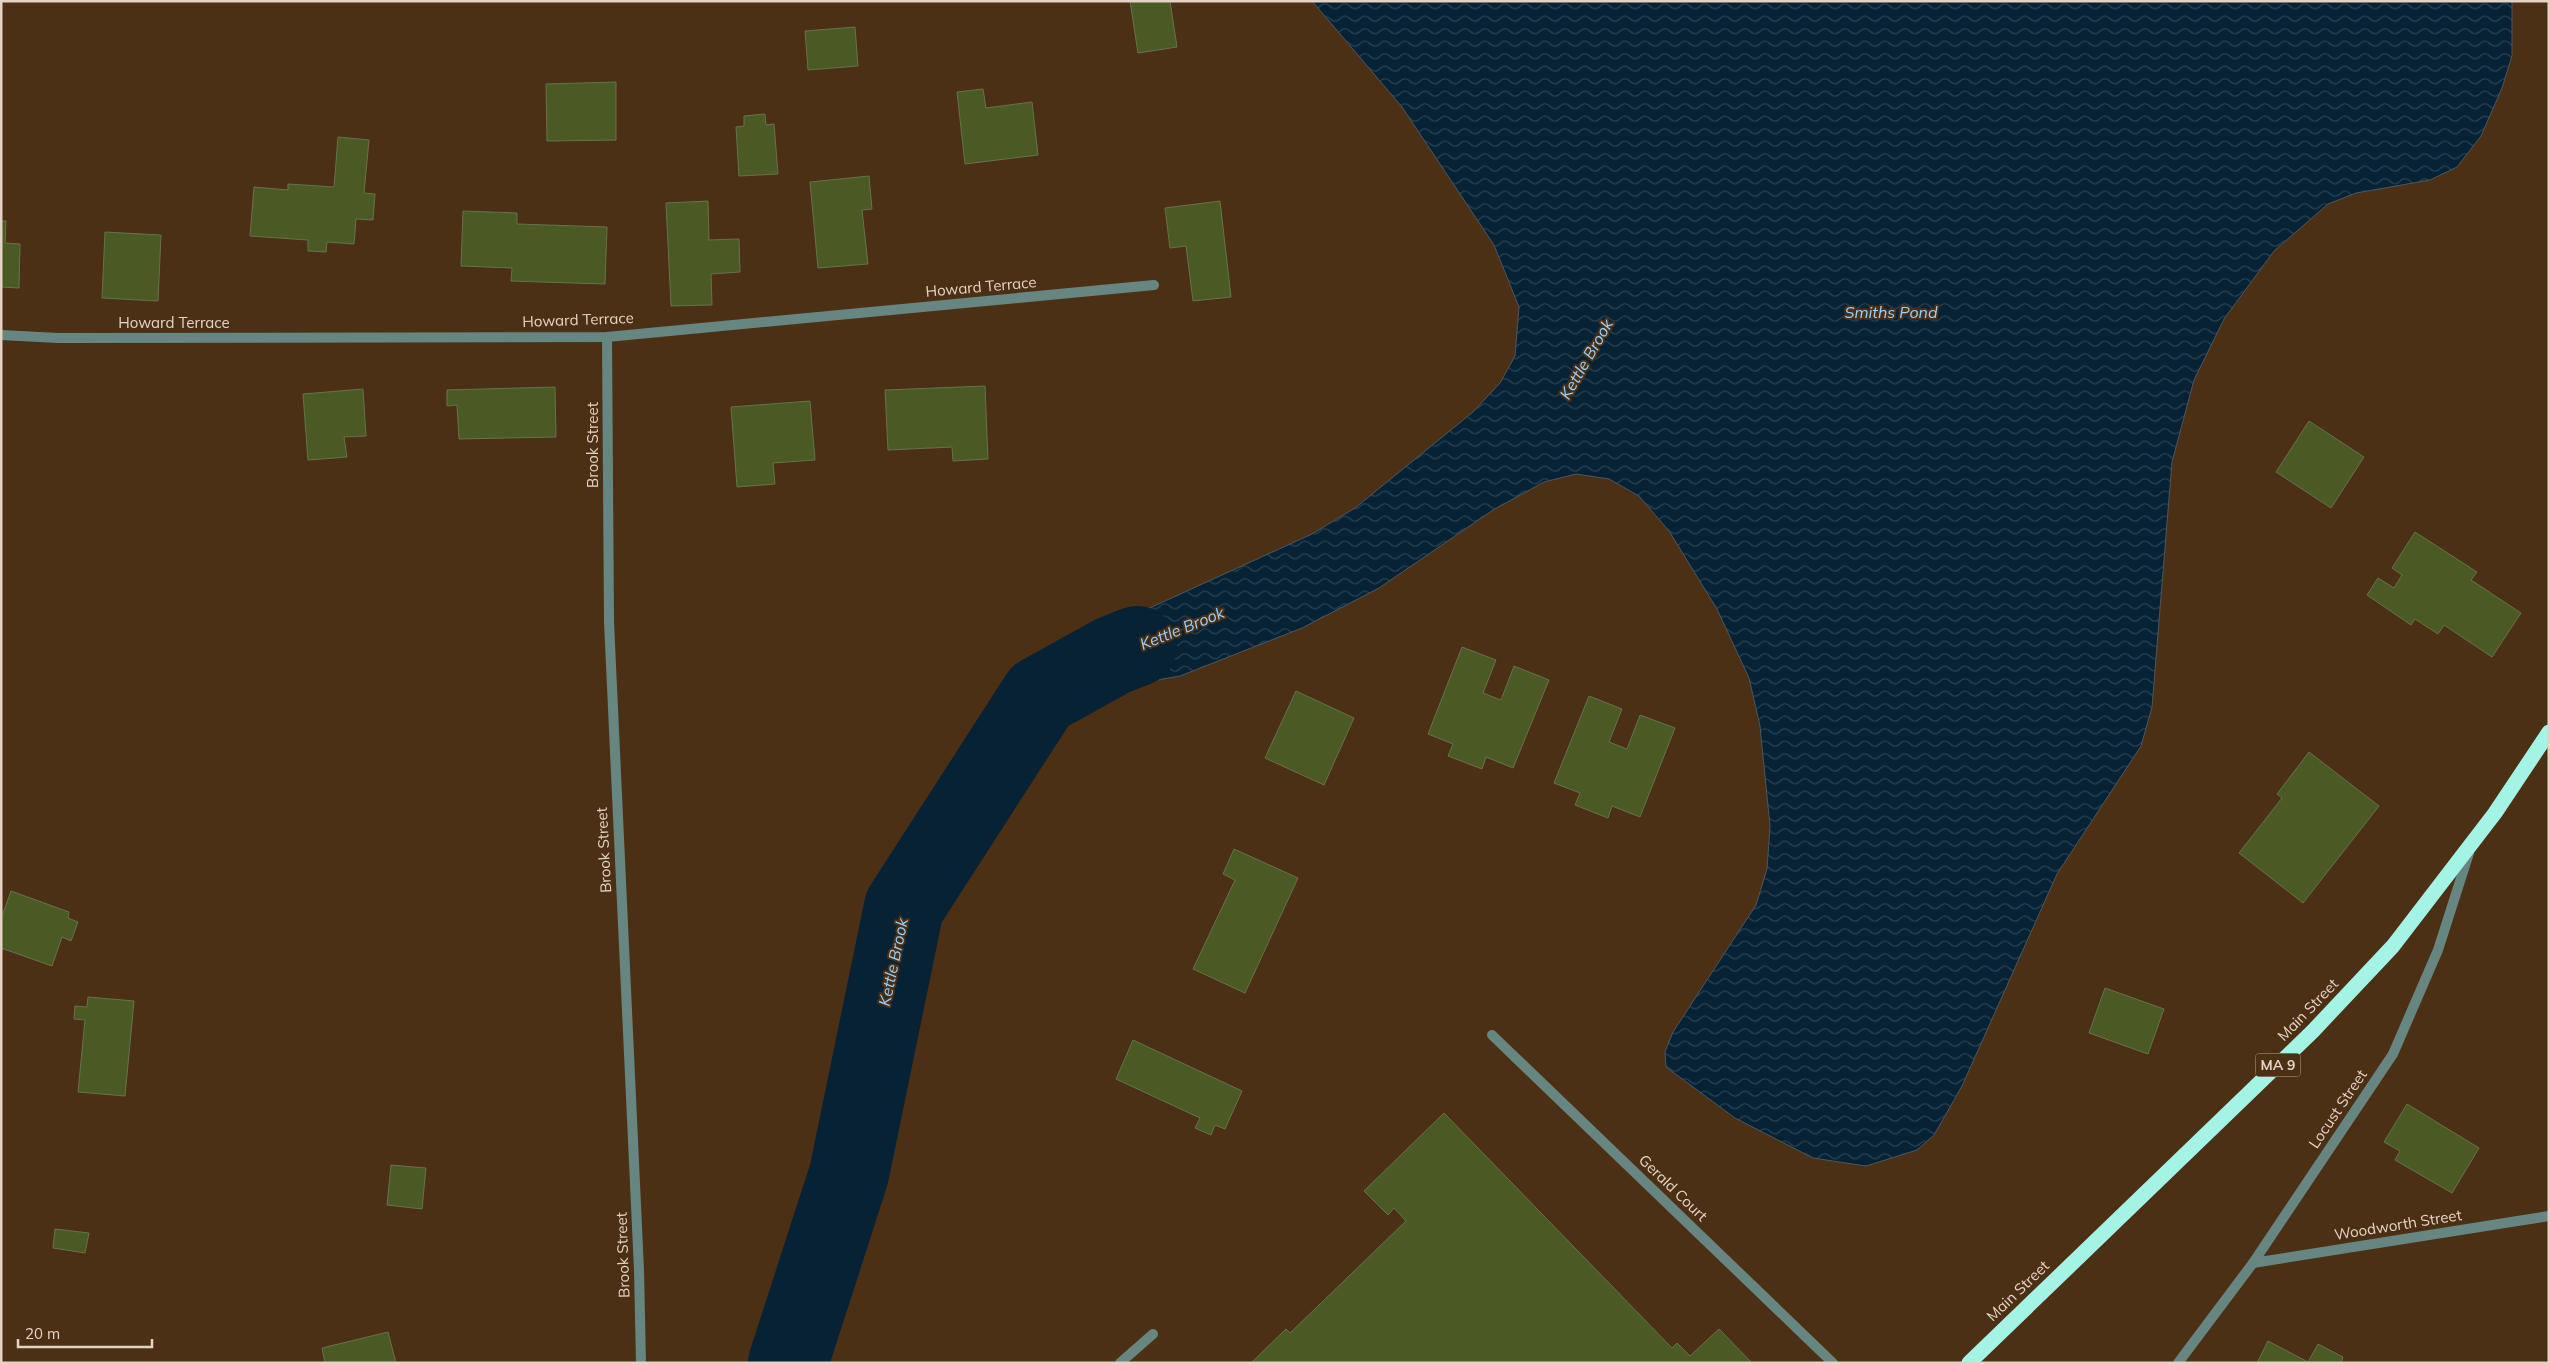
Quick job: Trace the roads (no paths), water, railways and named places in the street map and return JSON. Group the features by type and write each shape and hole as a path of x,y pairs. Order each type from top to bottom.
{"highway":[{"name":"Main Street","path":"1969,1363 2313,1031 2393,946 2472,844 2549,732"}],"street":[{"name":"Howard Terrace","path":"1,335 58,338 607,337 1154,285"},
{"name":"Brook Street","path":"607,337 609,622 639,1270 641,1363"},
{"name":"Locust Street","path":"2178,1363 2253,1263 2393,1054 2438,950 2472,844"},
{"name":"Gerald Court","path":"1492,1035 1833,1363"},
{"name":"Woodworth Street","path":"2253,1263 2549,1216"},
{"path":"1120,1363 1153,1334"}],"water":[{"name":"Smiths Pond","path":"1312,1 2512,1 2512,56 2502,88 2481,136 2457,167 2430,180 2356,193 2328,204 2274,251 2224,319 2194,380 2172,462 2152,707 2141,746 2057,874 1962,1086 1934,1135 1917,1150 1866,1166 1813,1158 1735,1118 1666,1067 1665,1052 1673,1032 1756,905 1767,869 1770,826 1760,726 1749,678 1717,609 1669,531 1639,496 1609,479 1576,474 1544,482 1493,510 1379,588 1302,628 1180,676 1100,690 1066,716 1040,696 1041,664 1154,606 1312,534 1355,508 1473,412 1500,383 1515,356 1519,307 1494,245 1402,107"}],"waterway":[{"name":"Kettle Brook","path":"788,1363 849,1174 904,907 1040,696 1112,656 1137,646"}]}
